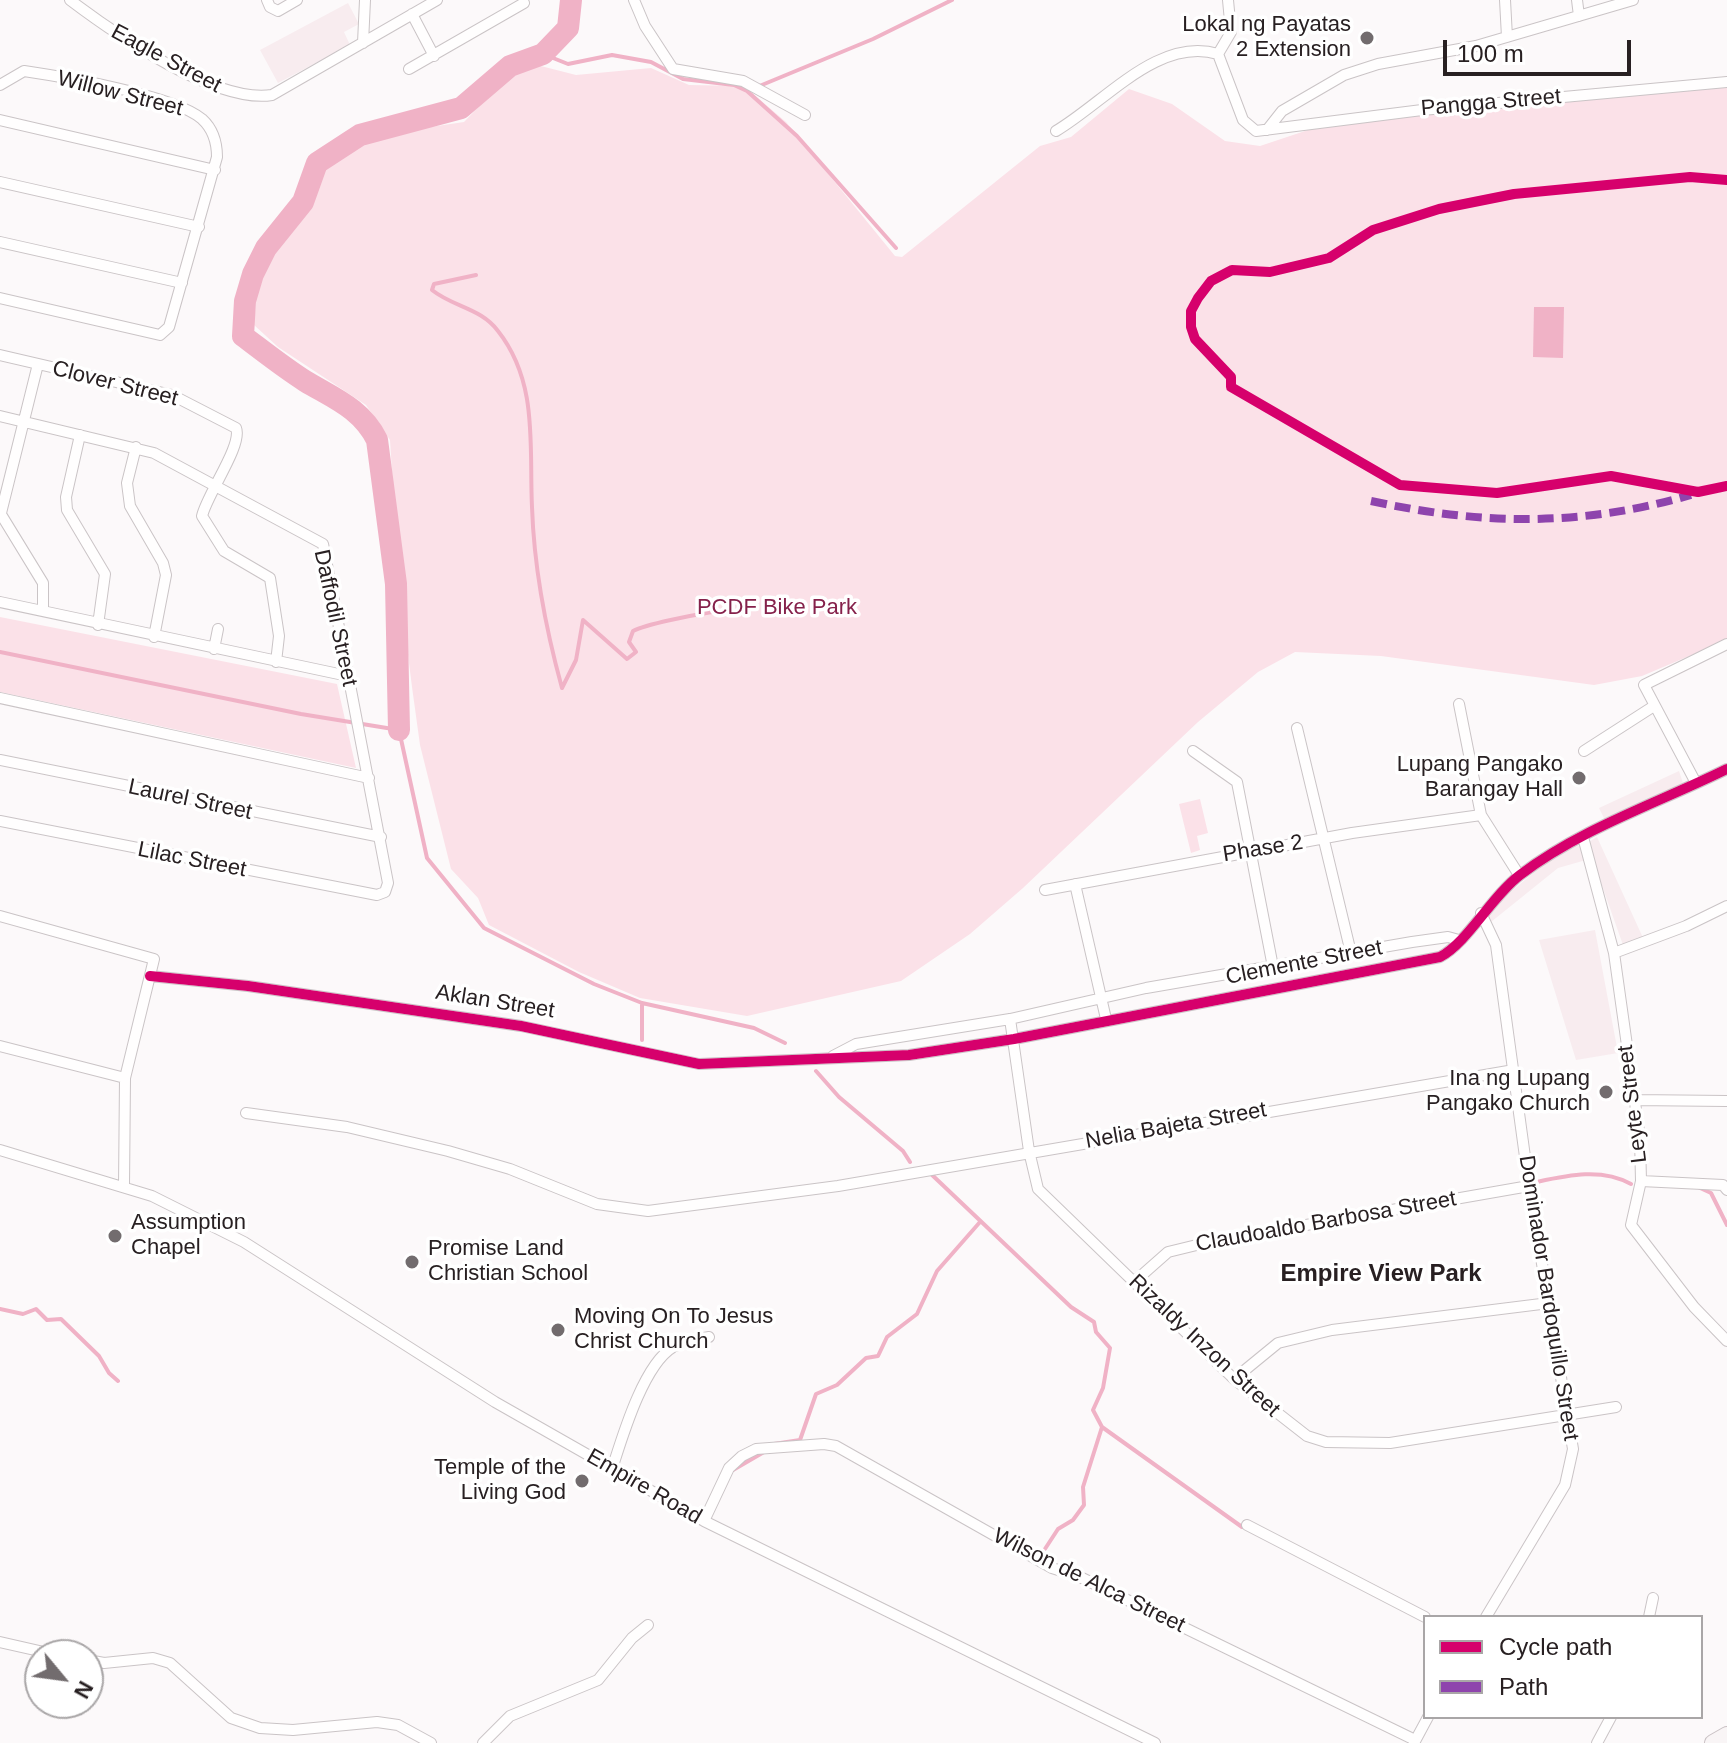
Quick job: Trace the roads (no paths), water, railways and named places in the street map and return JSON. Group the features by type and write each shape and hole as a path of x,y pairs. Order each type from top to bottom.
{"main road":[{"path":"1713,1743 1727,1735"}],"street":[{"name":"Eagle Street","path":"70,0 135,45 232,94 254,97 272,95 437,0"},
{"path":"267,0 278,11 297,0"},
{"path":"363,43 365,0"},
{"path":"634,0 645,26 673,69 743,81 805,115"},
{"path":"1218,54 1231,32 1228,0"},
{"path":"1505,0 1507,37"},
{"path":"1577,0 1579,16"},
{"path":"1218,54 1243,120 1262,130 1282,111 1344,75 1378,64 1457,51 1633,0"},
{"path":"409,69 524,3"},
{"path":"412,14 434,56"},
{"path":"1056,131 1151,63 1173,52 1200,48 1218,54"},
{"name":"Willow Street","path":"0,85 16,73 28,72 143,96 189,110 207,124 214,136 215,170 169,327 160,335 0,298"},
{"name":"Pangga Street","path":"1262,130 1422,110 1727,82"},
{"path":"0,120 215,170"},
{"path":"0,182 199,227"},
{"path":"0,242 182,283"},
{"name":"Clover Street","path":"0,355 172,395 236,428 238,441 213,485 203,520 224,551 270,578 279,636 276,662"},
{"path":"38,364 1,517 43,583 43,611"},
{"name":"Daffodil Street","path":"0,416 154,453 323,544 381,837 388,883 385,892"},
{"path":"80,435 66,497 67,510 105,574 98,625"},
{"path":"136,447 127,483 130,506 166,575 154,637"},
{"path":"0,602 348,676"},
{"path":"214,649 218,629"},
{"path":"1696,783 1644,685 1727,644"},
{"path":"0,698 369,778"},
{"path":"1459,704 1481,815 1519,875"},
{"path":"1584,751 1654,706"},
{"path":"1297,728 1351,953"},
{"path":"1193,751 1235,777 1273,967"},
{"name":"Laurel Street","path":"0,760 381,837"},
{"name":"Clemente Street","path":"833,1056 853,1059 909,1055 1014,1039 1440,957 1453,950 1481,913 1519,875 1583,837 1727,769"},
{"name":"Phase 2","path":"1045,890 1252,851 1481,815"},
{"name":"Lilac Street","path":"0,821 222,867 377,895 385,892"},
{"name":"Leyte Street","path":"1583,837 1614,953 1640,1138 1641,1181 1631,1225 1694,1307 1727,1341"},
{"path":"1075,884 1106,1019"},
{"path":"1614,953 1686,926 1727,906"},
{"name":"Dominador Bardoquillo Street","path":"1481,913 1496,945 1529,1186 1573,1449 1565,1485 1487,1615"},
{"path":"0,916 154,959 125,1078 124,1187"},
{"name":"Clemente Street","path":"833,1056 856,1044 1010,1019 1101,1001 1146,988 1448,937 1459,940"},
{"path":"1324,958 1327,977"},
{"path":"1252,971 1256,993"},
{"name":"Aklan Street","path":"150,976 248,986 521,1026 699,1064 833,1056"},
{"name":"Rizaldy Inzon Street","path":"1010,1019 1029,1151 1038,1189 1234,1379 1295,1428 1326,1442 1403,1442 1616,1407"},
{"path":"0,1046 125,1078"},
{"name":"Nelia Bajeta Street","path":"246,1113 347,1127 448,1151 510,1169 609,1207 648,1211 838,1186 1514,1070"},
{"path":"1633,1100 1727,1101"},
{"name":"Empire Road","path":"0,1150 152,1196 244,1242 495,1402 704,1521 1155,1743"},
{"path":"1641,1181 1723,1185 1727,1190"},
{"name":"Claudoaldo Barbosa Street","path":"1132,1279 1168,1252 1209,1242 1529,1186"},
{"path":"1234,1379 1278,1343 1332,1330 1549,1303"},
{"path":"612,1469 635,1406 660,1360 672,1348 709,1337"},
{"name":"Wilson de Alca Street","path":"704,1521 729,1468 756,1449 836,1446 1052,1568 1080,1577 1414,1742"},
{"path":"1247,1525 1423,1616"},
{"path":"1649,1615 1653,1598"},
{"path":"483,1743 510,1716 598,1680 632,1638 648,1625"},
{"path":"0,1642 24,1647"},
{"path":"104,1663 153,1658 170,1663 231,1718 260,1728 293,1730 377,1722 398,1725 431,1743"},
{"path":"1414,1742 1427,1719"},
{"path":"1597,1743 1610,1719"}],"waterway":[{"path":"399,730 396,584 377,440 355,412 297,376 243,336 245,301 253,274 266,248 303,202 317,163 360,135 461,108 510,66 543,54 568,28 571,0"},
{"path":"757,87 873,39 952,0"},
{"path":"543,54 568,64 612,55 651,62 683,79 734,85 747,91 797,136 896,248"},
{"path":"476,275 434,284 432,290 491,323 511,351 520,372 529,416 533,530 538,575 562,688 576,660 583,620 627,659 636,652 629,642 633,631 712,612"},
{"path":"0,652 301,714 399,730 427,858 484,928 594,984 642,1003 754,1028 785,1043"},
{"path":"642,1003 642,1040"},
{"path":"816,1071 839,1097 903,1151 910,1162"},
{"path":"930,1173 1071,1307 1094,1322 1096,1332 1110,1348 1103,1388 1093,1410 1102,1427 1083,1487 1084,1505 1073,1520 1058,1529 1043,1552"},
{"path":"1532,1183 1595,1174 1631,1184"},
{"path":"1698,1187 1711,1193 1727,1225"},
{"path":"774,1444 800,1440 816,1394 837,1385 866,1358 878,1356 887,1337 917,1314 937,1271 980,1222"},
{"path":"0,1309 23,1314 36,1309 47,1320 61,1319 99,1356 118,1381"},
{"path":"1102,1427 1242,1527"},
{"path":"733,1470 764,1452"}],"place":[{"name":"Lokal ng Payatas 2 Extension","path":"1367,38"},
{"name":"Lupang Pangako Barangay Hall","path":"1579,778"},
{"name":"Ina ng Lupang Pangako Church","path":"1606,1092"},
{"name":"Assumption Chapel","path":"115,1236"},
{"name":"Promise Land Christian School","path":"412,1262"},
{"name":"Moving On To Jesus Christ Church","path":"558,1330"},
{"name":"Temple of the Living God","path":"582,1481"}],"district":[{"name":"Empire View Park","path":"1381,1274"}],"park label":[{"name":"PCDF Bike Park","path":"777,608"}]}
